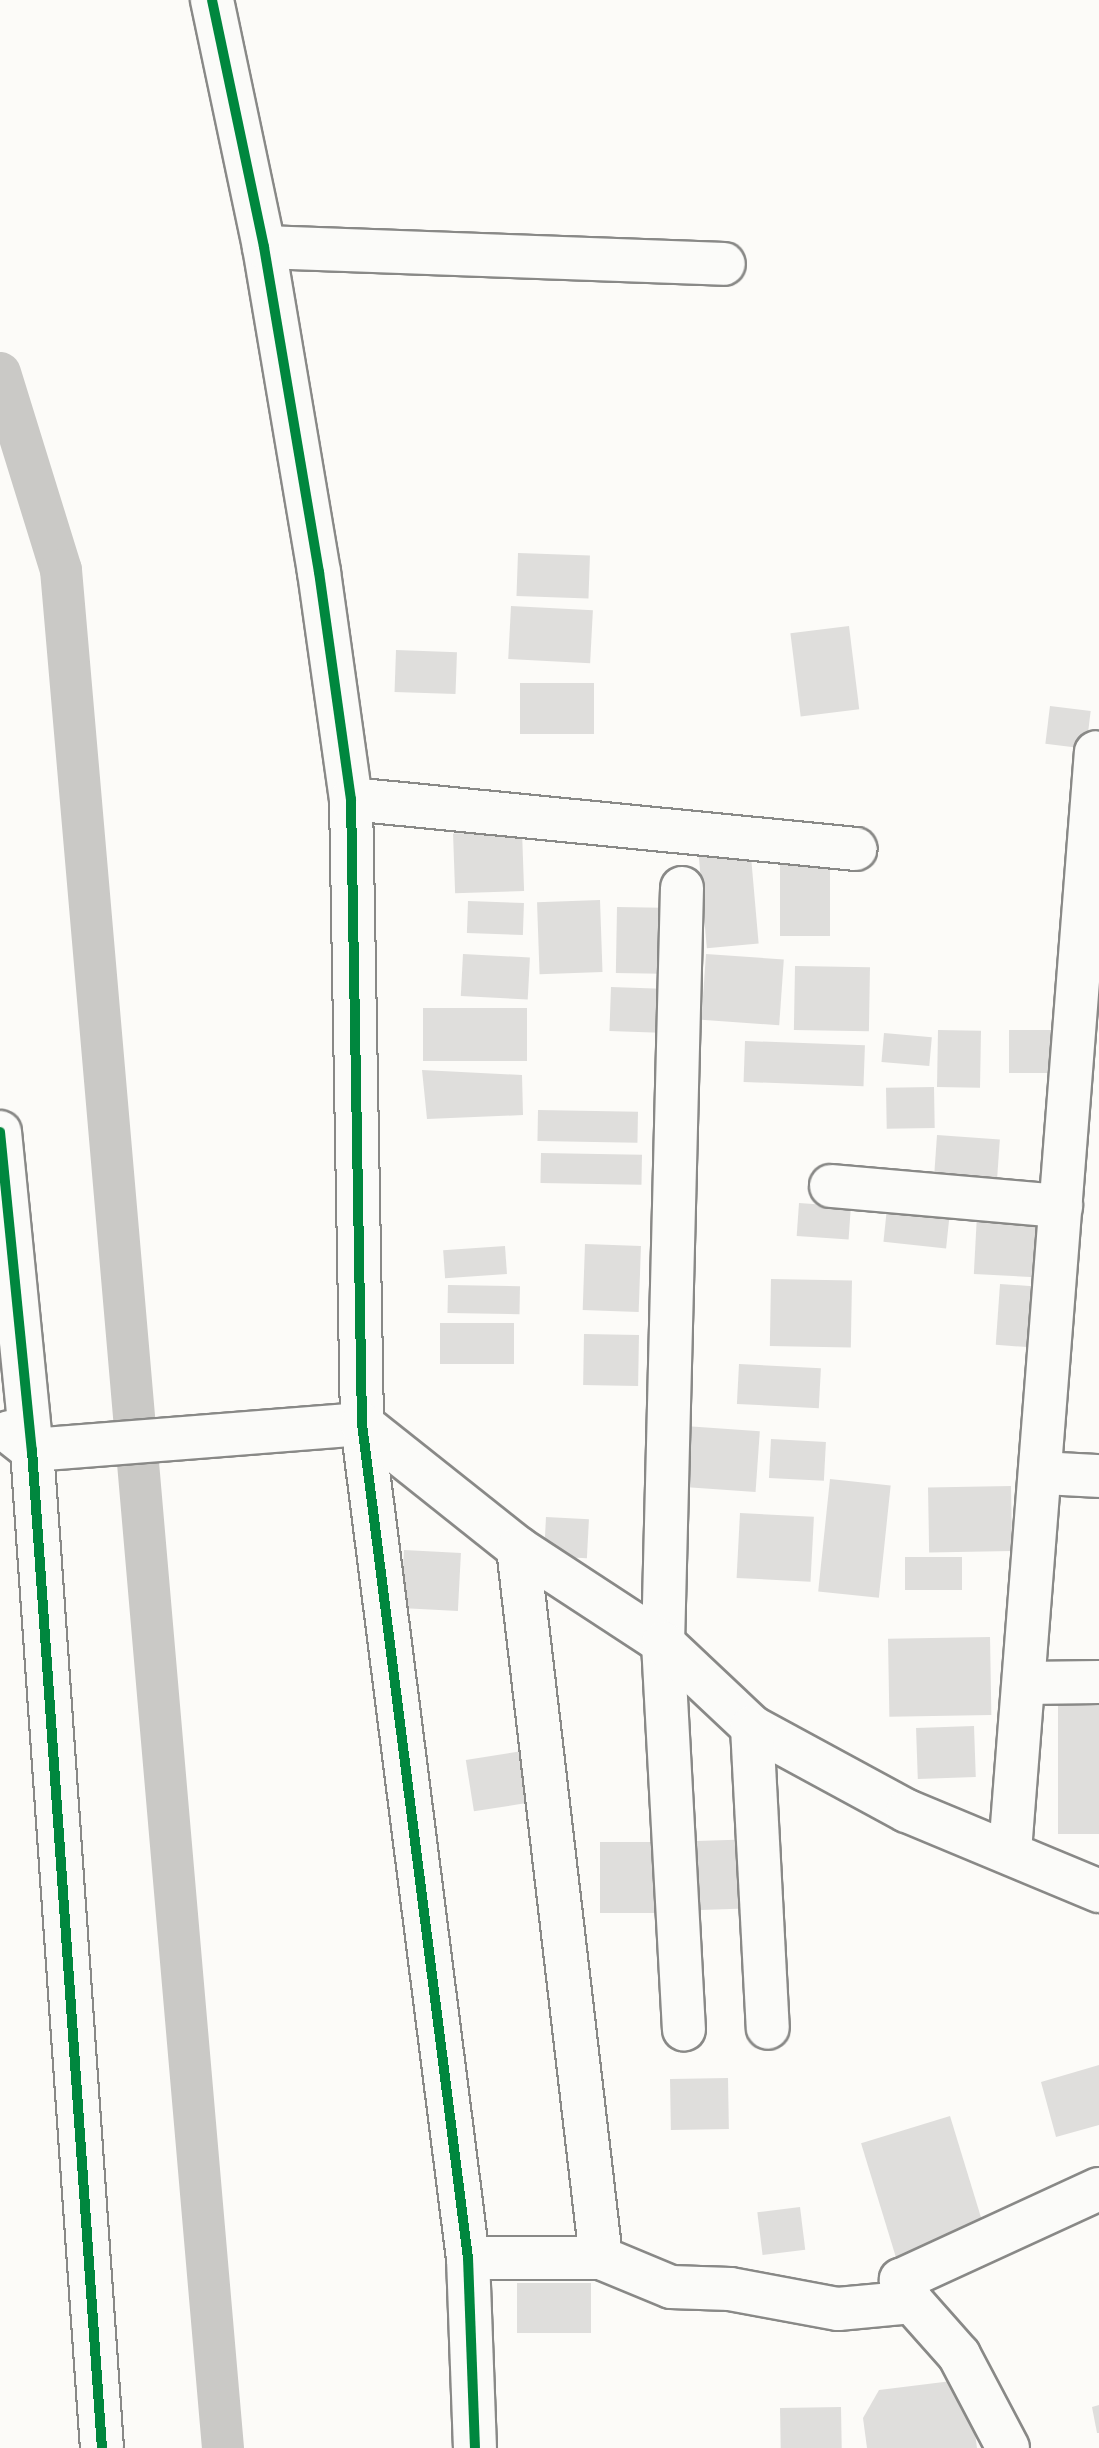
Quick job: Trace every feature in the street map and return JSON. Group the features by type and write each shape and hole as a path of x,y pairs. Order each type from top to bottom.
{"street":[{"path":"212,0 264,246 319,572 352,799 362,1424 468,2258 475,2448"},
{"path":"264,246 724,264"},
{"path":"1010,1852 1096,752"},
{"path":"352,799 856,848"},
{"path":"682,888 663,1643 684,2029"},
{"path":"0,1132 16,1437 102,2448"},
{"path":"831,1186 1062,1206"},
{"path":"16,1437 248,1432 362,1424 518,1548 663,1643 752,1728 907,1810 1099,1890"},
{"path":"1041,1474 1099,1476"},
{"path":"518,1548 601,2258"},
{"path":"1025,1683 1099,1682"},
{"path":"752,1728 768,2028"},
{"path":"1055,1869 1099,1855"},
{"path":"1008,2448 959,2355 912,2302 901,2280 1099,2189"},
{"path":"468,2258 601,2258 670,2288 730,2289 838,2309 912,2302"}],"building":[{"path":"518,553 590,556 588,598 516,596"},
{"path":"511,606 593,610 590,663 508,659"},
{"path":"849,626 859,709 801,717 790,633"},
{"path":"396,650 457,652 455,694 395,692"},
{"path":"520,683 594,683 594,734 520,734"},
{"path":"1050,706 1091,711 1086,749 1045,744"},
{"path":"522,831 524,891 455,893 453,833"},
{"path":"750,845 759,944 707,948 698,850"},
{"path":"780,864 830,864 830,936 780,936"},
{"path":"600,900 603,972 540,974 537,902"},
{"path":"468,901 524,903 523,935 467,933"},
{"path":"617,907 677,908 676,974 616,973"},
{"path":"463,954 530,958 528,999 461,996"},
{"path":"706,954 784,959 779,1025 701,1020"},
{"path":"795,966 870,967 869,1031 794,1030"},
{"path":"611,987 676,989 674,1033 609,1031"},
{"path":"423,1008 527,1008 527,1061 423,1061"},
{"path":"938,1030 981,1031 980,1088 937,1087"},
{"path":"1009,1030 1073,1030 1073,1073 1009,1073"},
{"path":"884,1033 932,1037 929,1066 881,1062"},
{"path":"745,1041 865,1045 863,1086 744,1082"},
{"path":"422,1070 522,1075 523,1115 427,1119"},
{"path":"934,1087 935,1128 887,1129 886,1088"},
{"path":"538,1110 638,1112 637,1143 537,1141"},
{"path":"937,1135 1000,1139 997,1179 934,1175"},
{"path":"541,1153 642,1155 641,1185 540,1183"},
{"path":"799,1203 851,1207 849,1240 797,1236"},
{"path":"887,1208 950,1215 946,1248 883,1242"},
{"path":"977,1214 1048,1218 1045,1278 974,1274"},
{"path":"585,1244 641,1246 639,1312 583,1310"},
{"path":"505,1246 507,1274 445,1278 443,1250"},
{"path":"771,1279 852,1280 851,1347 770,1346"},
{"path":"1000,1284 1046,1287 1042,1348 996,1345"},
{"path":"448,1285 520,1286 520,1314 448,1313"},
{"path":"440,1323 514,1323 514,1364 440,1364"},
{"path":"584,1334 639,1335 638,1386 583,1385"},
{"path":"739,1364 821,1368 819,1408 737,1404"},
{"path":"685,1426 760,1431 756,1492 681,1487"},
{"path":"771,1439 826,1442 824,1481 769,1478"},
{"path":"830,1479 891,1485 879,1598 818,1591"},
{"path":"1011,1486 1012,1551 929,1552 928,1487"},
{"path":"740,1513 814,1517 810,1582 737,1578"},
{"path":"546,1517 589,1519 587,1558 544,1556"},
{"path":"404,1550 461,1553 458,1611 401,1608"},
{"path":"905,1557 962,1557 962,1590 905,1590"},
{"path":"990,1637 991,1715 889,1717 888,1639"},
{"path":"1058,1691 1099,1691 1099,1834 1058,1834"},
{"path":"974,1726 976,1777 918,1779 916,1728"},
{"path":"529,1750 537,1801 474,1811 466,1760"},
{"path":"758,1839 760,1908 692,1910 690,1841"},
{"path":"600,1842 664,1842 664,1913 600,1913"},
{"path":"1099,2065 1099,2125 1056,2137 1041,2082"},
{"path":"728,2078 729,2129 671,2130 670,2079"},
{"path":"950,2116 987,2236 898,2264 861,2143"},
{"path":"800,2207 805,2250 763,2255 757,2212"},
{"path":"517,2283 591,2283 591,2333 517,2333"},
{"path":"968,2379 977,2448 867,2448 863,2418 879,2390"},
{"path":"1099,2405 1099,2433 1097,2433 1092,2407"},
{"path":"841,2407 842,2448 781,2448 780,2408"}],"waterway":[{"path":"0,373 61,570 223,2448"}],"cycle path":[{"path":"212,0 264,247 319,572 351,799 362,1424 468,2258 475,2448"},
{"path":"0,1132 32,1450 102,2448"}]}
